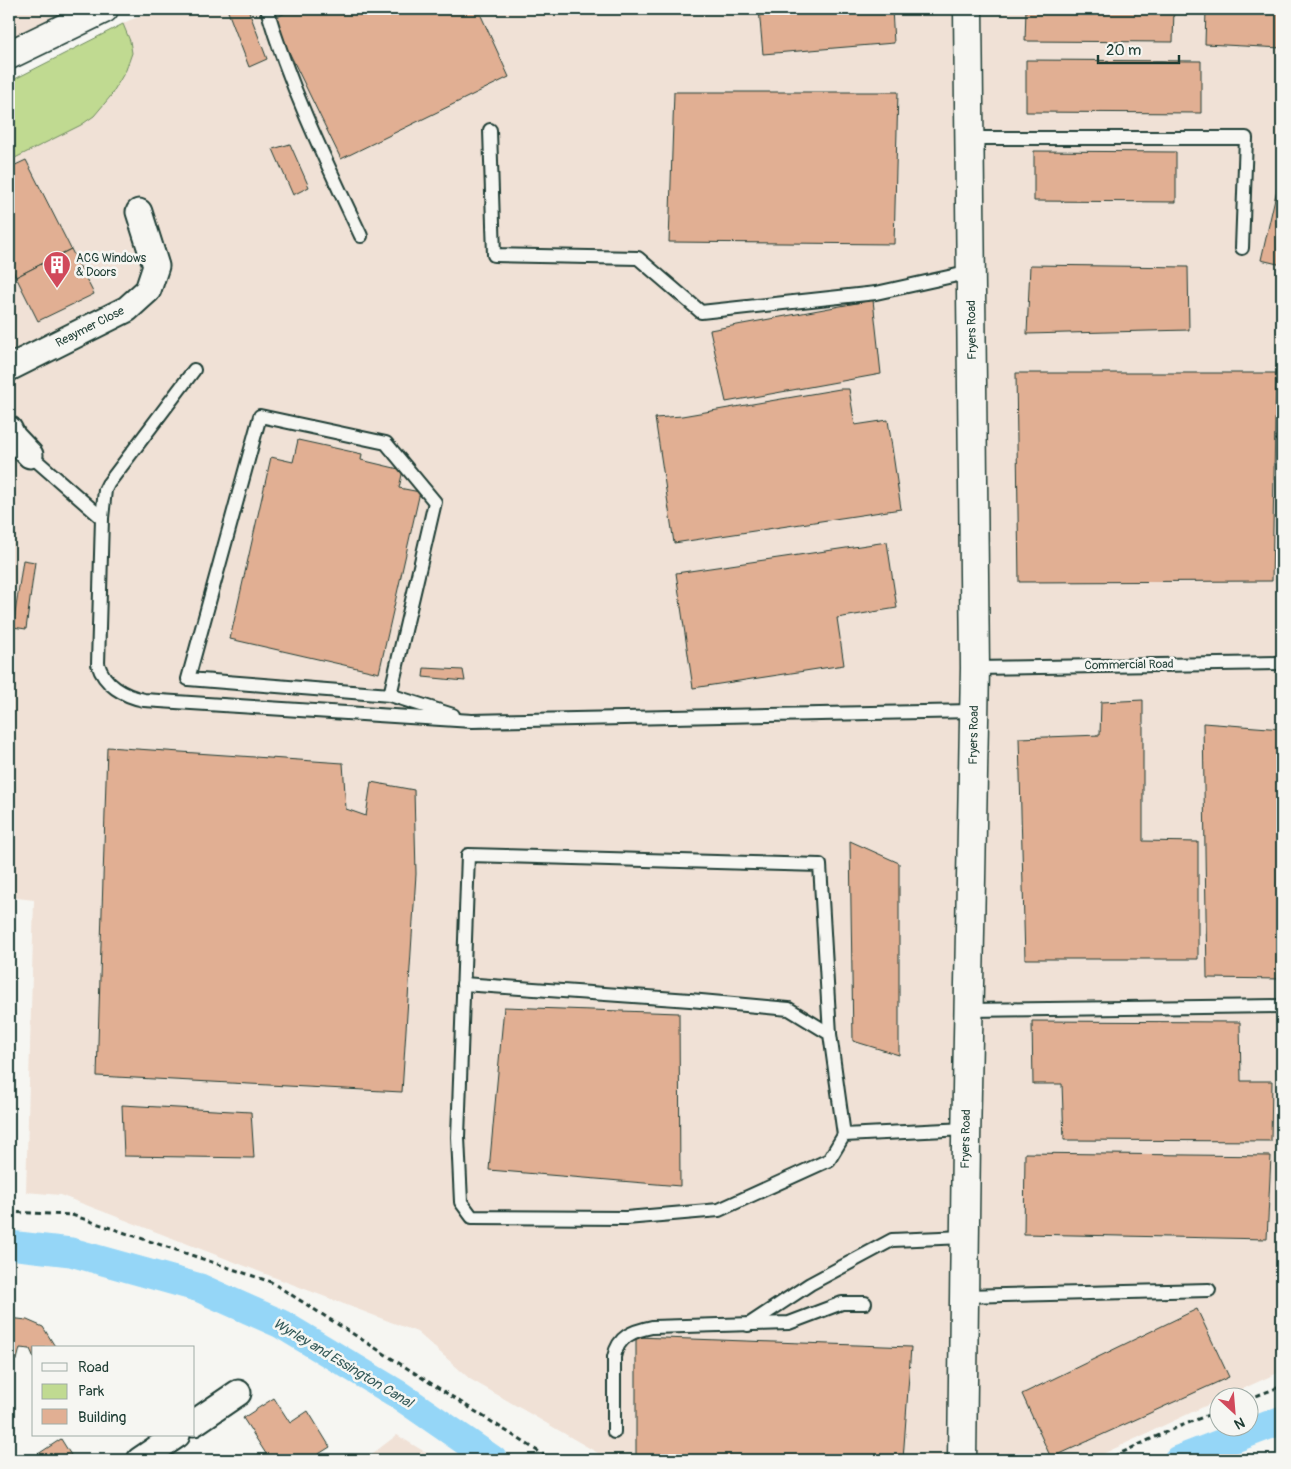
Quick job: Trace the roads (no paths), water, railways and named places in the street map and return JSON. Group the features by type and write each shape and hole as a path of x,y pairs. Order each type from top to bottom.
{"street":[{"path":"9,55 104,9"},
{"name":"Fryers Road","path":"962,1460 975,668 968,9"},
{"name":"Reaymer Close","path":"9,368 127,309 148,290 156,266 139,212"},
{"path":"9,429 13,437 30,455"},
{"path":"197,1416 238,1393"},
{"path":"140,1460 176,1436"}],"lane":[{"path":"267,9 275,37 314,135 361,236"},
{"path":"490,130 494,255 638,258 701,312 876,293 971,272"},
{"path":"970,138 1246,138 1242,248"},
{"path":"194,370 105,490 102,518 98,664 100,672 122,693 132,698 472,721 974,711"},
{"path":"390,695 435,502 386,443 260,416 188,679 390,695 472,721"},
{"path":"30,455 102,518"},
{"name":"Commercial Road","path":"975,668 1282,663"},
{"path":"468,856 820,865 830,1034 844,1135 829,1160 719,1210 626,1218 472,1217 461,1202 458,1137 464,984 468,856"},
{"path":"464,984 789,1009 830,1034"},
{"path":"969,1010 1282,1006"},
{"path":"844,1135 966,1129"},
{"path":"747,1325 802,1289 892,1240 965,1237"},
{"path":"964,1296 1209,1290"},
{"path":"614,1432 614,1357 616,1346 623,1339 639,1330 652,1327 789,1324 842,1304 864,1303"}],"waterway":[{"name":"Wyrley and Essington Canal","path":"9,1245 71,1252 200,1288 281,1324 399,1395 493,1460"},
{"name":"Wyrley and Essington Canal","path":"1178,1460 1282,1420"}],"place":[{"name":"ACG Windows & Doors","path":"57,289"}]}
